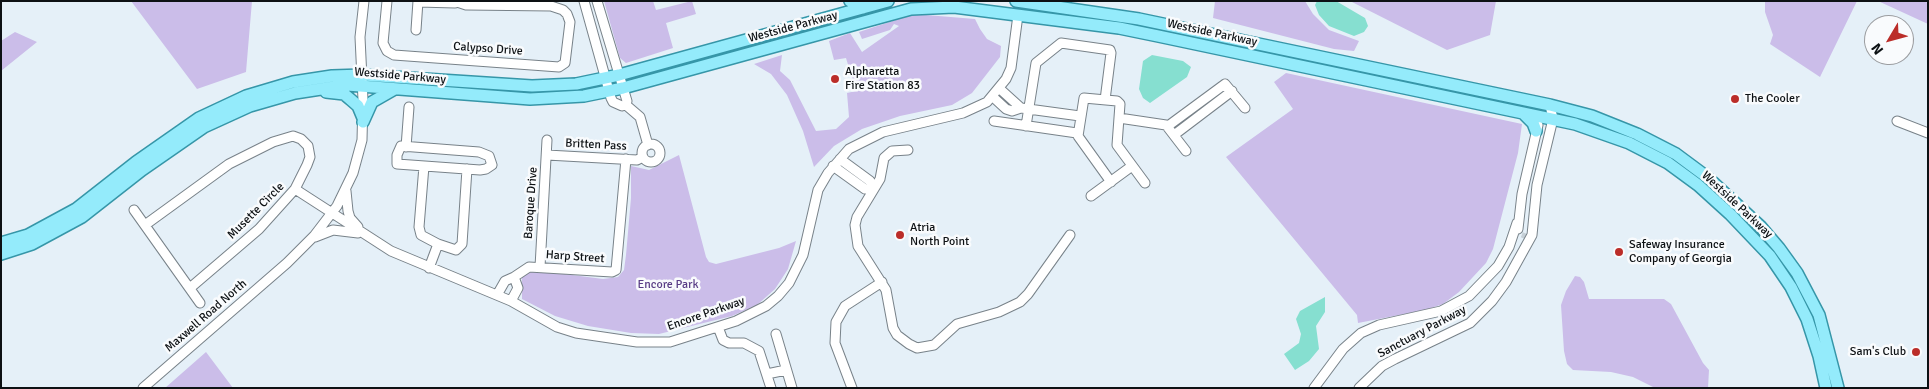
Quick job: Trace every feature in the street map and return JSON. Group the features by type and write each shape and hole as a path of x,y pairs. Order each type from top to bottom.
{"main road":[{"path":"833,17 847,7 849,1 863,8"},
{"name":"Westside Parkway","path":"1,243 28,234 60,218 199,118 229,104 293,82 332,76 363,75 532,86 576,84 619,75 888,1"},
{"name":"Westside Parkway","path":"1019,2 1044,3 1113,14 1550,106 1608,122 1662,146 1707,177 1749,216 1788,260 1811,299 1825,334 1838,388"},
{"path":"1019,2 1018,15 1031,10 1085,16 1113,14"},
{"name":"Westside Parkway","path":"1,254 32,244 82,217 142,170 204,127 250,106 301,91 333,86 541,99 578,96 623,88 911,9 954,7 1139,32 1553,119 1605,133 1656,156 1698,185 1743,227 1778,267 1800,303 1814,339 1826,388"},
{"path":"363,120 372,102 383,94 395,90"},
{"path":"301,91 344,94 358,106 363,120"},
{"path":"1523,113 1533,123 1536,131"}],"street":[{"path":"311,240 333,213 346,189 360,153 363,120 363,75 360,37 364,1"},
{"name":"Calypso Drive","path":"387,1 383,43 387,51 394,55 560,66 566,60 570,22 568,14 551,4"},
{"path":"584,1 613,102 618,106 626,105 623,88 597,1"},
{"path":"416,30 418,2 551,4"},
{"name":"Encore Parkway","path":"295,189 386,248 429,268 511,301 557,326 576,333 637,342 670,342 743,318 766,306 789,283 803,254 818,190 837,162 849,149 866,138 882,132 963,113 988,102 1000,88 1011,68 1018,15"},
{"path":"1026,126 1025,109 1036,63 1063,42 1107,48 1111,51 1105,100"},
{"path":"1119,118 1168,126 1227,84 1245,108"},
{"path":"1000,88 1025,109"},
{"path":"1174,135 1232,91"},
{"path":"993,96 1006,109 1012,111 1025,109 1080,116"},
{"path":"1111,182 1077,133 1084,98 1120,104 1116,144 1145,183"},
{"name":"Britten Pass","path":"547,155 637,160 645,150 643,126 640,116 626,105"},
{"name":"Sanctuary Parkway","path":"1314,388 1343,349 1362,333 1380,325 1441,311 1470,296 1492,274 1521,235 1536,131 1540,117 1550,106"},
{"name":"Sanctuary Parkway","path":"1359,388 1382,366 1452,333 1475,318 1506,282 1539,178 1553,119 1550,106"},
{"path":"406,147 409,107"},
{"path":"994,121 1077,133"},
{"path":"1897,122 1928,133"},
{"path":"1168,126 1186,151"},
{"name":"Musette Circle","path":"145,225 229,164 273,142 293,136 301,139 308,146 310,157 295,189 259,229 190,288"},
{"name":"Baroque Drive","path":"540,267 547,140"},
{"path":"401,146 406,147 479,152 489,156 492,165 486,169 467,169 397,164 397,155 401,146"},
{"path":"908,150 898,149 884,158 882,173 857,217 855,234 858,246 882,282 888,296 890,319 897,335 917,348 926,347 943,339 957,324 999,312 1020,302 1070,234"},
{"name":"Harp Street","path":"496,295 505,281 514,277 523,269 540,267 612,272 616,270 626,159"},
{"path":"837,162 852,174 865,189 874,189"},
{"path":"424,166 419,227 421,235 438,244 456,250 462,244 467,169"},
{"path":"1091,196 1132,166"},
{"path":"346,189 350,218 354,224 386,248"},
{"path":"134,210 200,302"},
{"path":"311,240 333,230 362,233"},
{"name":"Maxwell Road North","path":"142,388 311,240"},
{"path":"429,268 438,244"},
{"path":"511,301 518,288 514,277"},
{"path":"852,388 835,343 836,322 845,306 882,282"},
{"path":"718,327 723,340 729,343 744,343 759,351 771,388"},
{"path":"776,334 792,388"},
{"path":"767,374 786,370"}],"green space":[{"path":"131,1 252,1 246,72 197,89"},
{"path":"604,1 653,1 656,10 692,1 696,14 666,23 673,48 626,63 620,58"},
{"path":"1215,1 1305,1 1313,14 1329,30 1359,41 1354,51 1334,49 1213,18"},
{"path":"1350,1 1496,1 1490,35 1447,50"},
{"path":"1765,1 1857,1 1820,77 1770,44 1773,35 1765,12"},
{"path":"1878,1 1924,1 1928,3 1928,24 1914,18 1914,15 1908,15"},
{"path":"914,14 975,19 987,39 1001,46 1000,57 972,93 952,105 900,116 862,129 834,146 814,167 803,131 787,95 771,74 754,64 782,55 780,71 790,80 816,131 836,129 849,117 847,93 856,91 846,58 834,60 829,41 850,33 862,52 899,26 894,24 890,30 862,39 859,32"},
{"path":"15,32 37,42 1,71 1,41"},
{"path":"1286,73 1522,124 1518,153 1493,249 1486,263 1459,292 1443,304 1425,310 1358,323 1357,315 1226,157 1293,109 1274,82"},
{"name":"Encore Park","path":"679,155 706,257 709,262 716,264 779,248 796,241 788,269 775,289 757,305 732,316 659,334 631,333 588,326 555,316 522,299 522,275 534,270 603,279 618,277 624,270 626,255 631,198 631,166 649,170"},
{"path":"1575,276 1580,277 1584,282 1589,299 1664,299 1671,304 1703,363 1709,370 1708,388 1655,388 1633,377 1611,372 1573,370 1567,364 1564,351 1561,305 1566,291"},
{"path":"206,352 233,388 165,388"}],"shaded area":[{"path":"1317,1 1336,1 1365,18 1368,26 1364,32 1354,36 1329,26 1319,15 1315,5"},
{"path":"1152,55 1183,61 1191,67 1187,77 1150,103 1143,98 1139,89 1143,61"},
{"path":"1325,297 1325,312 1316,326 1319,349 1309,361 1295,370 1284,354 1299,343 1301,334 1296,319 1300,311"}],"tunnel":[{"path":"1525,239 1527,234"}],"place":[{"name":"Alpharetta Fire Station 83","path":"835,79"},
{"name":"The Cooler","path":"1735,99"},
{"name":"Atria North Point","path":"900,235"},
{"name":"Safeway Insurance Company of Georgia","path":"1619,252"},
{"name":"Sam's Club","path":"1916,352"}]}
